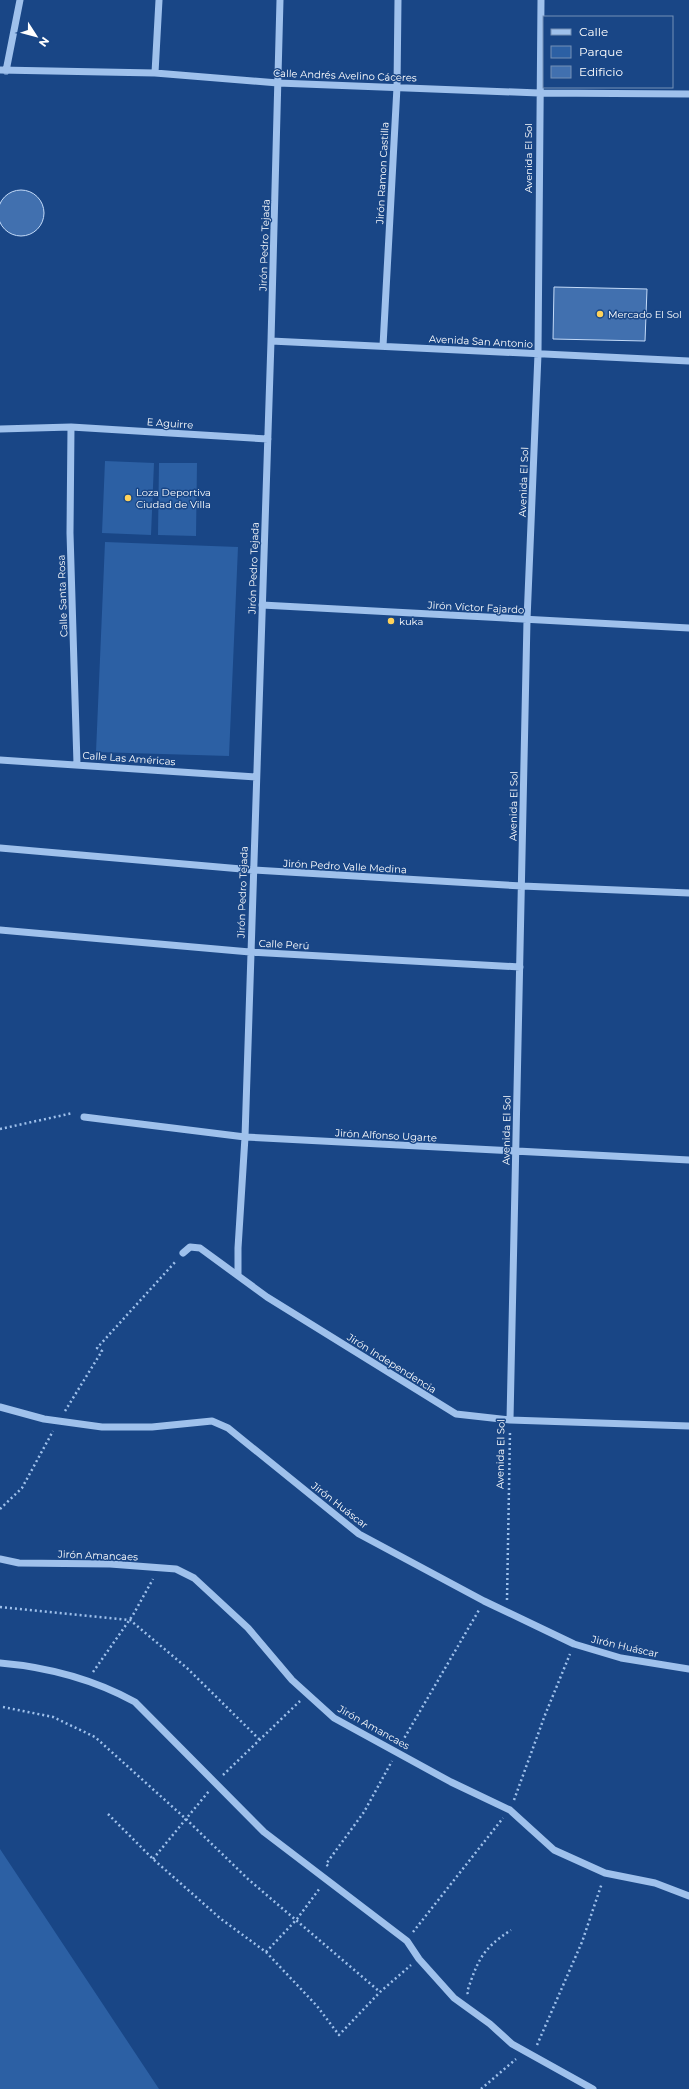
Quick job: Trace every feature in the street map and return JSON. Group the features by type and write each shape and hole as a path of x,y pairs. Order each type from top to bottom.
{"street":[{"path":"3,70 20,0"},
{"path":"155,73 159,0"},
{"name":"Jirón Pedro Tejada","path":"245,1137 268,440 280,0"},
{"name":"Jirón Ramon Castilla","path":"383,346 397,87 398,0"},
{"name":"Avenida El Sol","path":"510,1420 527,620 538,354 539,93 541,0"},
{"name":"Calle Andrés Avelino Cáceres","path":"3,70 155,73 278,83 539,93 689,94"},
{"name":"Avenida San Antonio","path":"271,341 689,360"},
{"name":"E Aguirre","path":"0,429 71,427 268,440"},
{"name":"Calle Santa Rosa","path":"71,427 70,533 77,764"},
{"name":"Jirón Víctor Fajardo","path":"262,605 689,628"},
{"name":"Calle Las Américas","path":"0,760 256,777"},
{"name":"Jirón Pedro Valle Medina","path":"0,848 253,870 522,886 689,893"},
{"name":"Calle Perú","path":"0,930 250,952 520,967"},
{"name":"Jirón Alfonso Ugarte","path":"84,1117 245,1137 689,1160"},
{"path":"238,1276 238,1248 245,1137"},
{"name":"Jirón Independencia","path":"183,1253 190,1247 200,1248 267,1297 456,1414 510,1420 689,1426"},
{"name":"Jirón Huáscar","path":"0,1407 44,1420 102,1427 152,1427 212,1421 228,1428 359,1534 506,1612 574,1644 621,1658 689,1669"},
{"name":"Jirón Amancaes","path":"0,1559 20,1563 110,1564 176,1569 194,1578 248,1628 292,1680 334,1718 451,1782 510,1810 554,1850 605,1873 655,1883 689,1896"},
{"path":"0,1663 35,1666 86,1680 112,1690 135,1702 264,1832 327,1878 406,1941 419,1959 454,1998 490,2024 512,2044 593,2089"}],"path":[{"path":"0,1129 72,1112 84,1117"},
{"path":"0,1509 22,1488 59,1422 102,1351 97,1348 183,1253"},
{"name":"Avenida El Sol","path":"506,1612 510,1420"},
{"path":"86,1680 130,1620 159,1568"},
{"path":"0,1607 130,1620 187,1668 259,1739"},
{"path":"406,1941 510,1810 545,1715 574,1644"},
{"path":"153,1859 215,1783 259,1739 308,1694"},
{"path":"3,1707 53,1717 95,1737 186,1819 248,1879 297,1919 380,1992"},
{"path":"108,1814 153,1859 221,1919 266,1952 317,2006 339,2035 380,1992 419,1959"},
{"path":"533,2055 582,1942 605,1873"},
{"path":"266,1952 297,1919 327,1878"},
{"path":"467,1992 477,1962 494,1941 511,1930"},
{"path":"481,2089 526,2051"}],"green space":[{"name":"Loza Deportiva Ciudad de Villa","path":"105,461 154,463 151,535 102,533"},
{"path":"159,463 197,463 196,536 158,535"},
{"path":"105,542 238,547 229,756 96,752"},
{"path":"0,1849 159,2089 0,2089"}],"building":[{"path":"21,190 34,194 40,200 44,213 40,226 30,234 21,236 12,234 2,226 0,222 0,204 8,194 12,192"},
{"name":"Mercado El Sol","path":"554,287 647,289 645,341 553,339"}],"place":[{"name":"Mercado El Sol","path":"600,314"},
{"name":"Loza Deportiva Ciudad de Villa","path":"128,498"},
{"name":"kuka","path":"391,621"}]}
